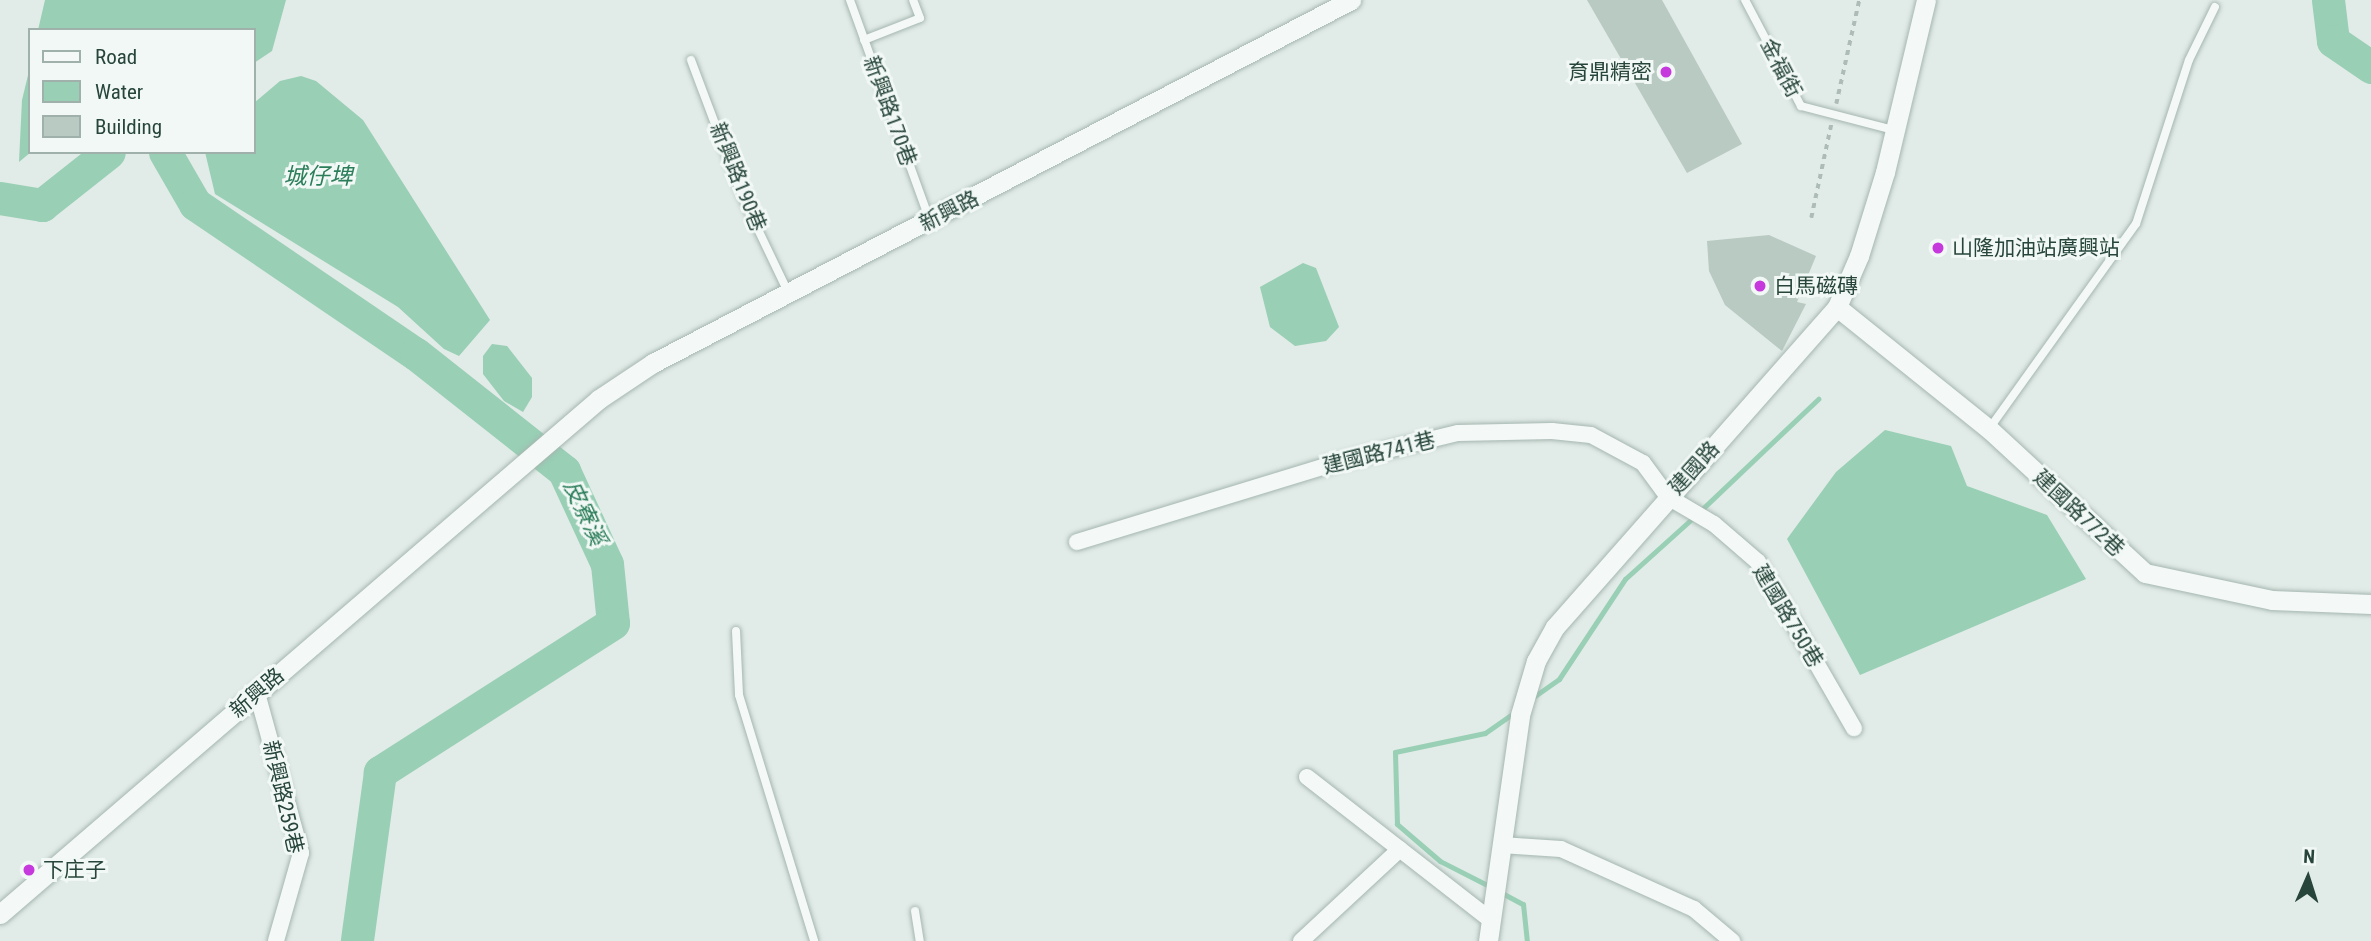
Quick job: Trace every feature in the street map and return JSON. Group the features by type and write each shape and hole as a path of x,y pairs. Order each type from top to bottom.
{"street":[{"name":"建國路","path":"1488,941 1520,715 1536,661 1555,627 1837,307 1859,256 1895,130 1926,0"},
{"name":"新興路","path":"0,914 599,399 653,363 930,222 1347,1"},
{"name":"建國路772巷","path":"1837,307 1989,429 2144,573 2272,600 2371,604"},
{"name":"建國路741巷","path":"1077,542 1338,462 1458,433 1552,431 1591,435 1643,463 1668,497"},
{"name":"建國路750巷","path":"1668,497 1714,524 1758,562 1854,728"},
{"name":"新興路259巷","path":"257,693 301,853 276,941"},
{"path":"1307,777 1491,920"},
{"path":"1501,845 1561,849 1694,909 1732,941"},
{"path":"1301,941 1400,849"}],"lane":[{"name":"新興路170巷","path":"849,0 930,222"},
{"path":"864,40 920,18 913,0"},
{"name":"金福街","path":"1745,0 1801,106 1895,130"},
{"path":"1989,429 2136,223 2189,61 2215,7"},
{"name":"新興路190巷","path":"691,61 742,196 788,292"},
{"path":"736,631 739,695 814,941"},
{"path":"915,911 920,941"}],"path":[{"path":"1811,218 1859,0"}],"water":[{"path":"45,0 286,0 272,51 256,62 256,28 38,28"},
{"path":"28,75 29,154 19,162 22,100"},
{"name":"城仔埤","path":"301,76 316,81 363,120 490,320 459,356 444,349 398,307 215,194 205,154 256,154 256,101 280,81"},
{"path":"1303,263 1316,268 1339,327 1326,341 1295,346 1270,327 1260,287"},
{"path":"492,344 507,346 532,378 532,397 523,412 504,401 483,374 483,356"},
{"path":"1885,430 1951,446 1967,486 2047,515 2086,579 1860,675 1787,539 1836,472"}],"building":[{"name":"育鼎精密","path":"1587,0 1662,0 1742,144 1687,173"},
{"name":"白馬磁磚","path":"1769,235 1816,256 1797,302 1806,304 1782,351 1725,305 1709,271 1707,241"}],"waterway":[{"path":"2328,0 2333,41 2371,67"},
{"name":"皮寮溪","path":"0,198 42,205 106,154"},
{"name":"皮寮溪","path":"166,154 195,204 416,354 564,471 607,564 613,623 380,772 357,941"},
{"path":"1698,513 1818,399"},
{"path":"1532,698 1559,679 1625,579 1696,515"},
{"path":"1491,887 1440,861 1397,824 1395,752 1485,733 1516,711"},
{"path":"1500,892 1523,904 1527,941"}],"place":[{"name":"育鼎精密","path":"1666,72"},
{"name":"山隆加油站廣興站","path":"1938,248"},
{"name":"白馬磁磚","path":"1760,286"},
{"name":"下庄子","path":"29,870"}]}
